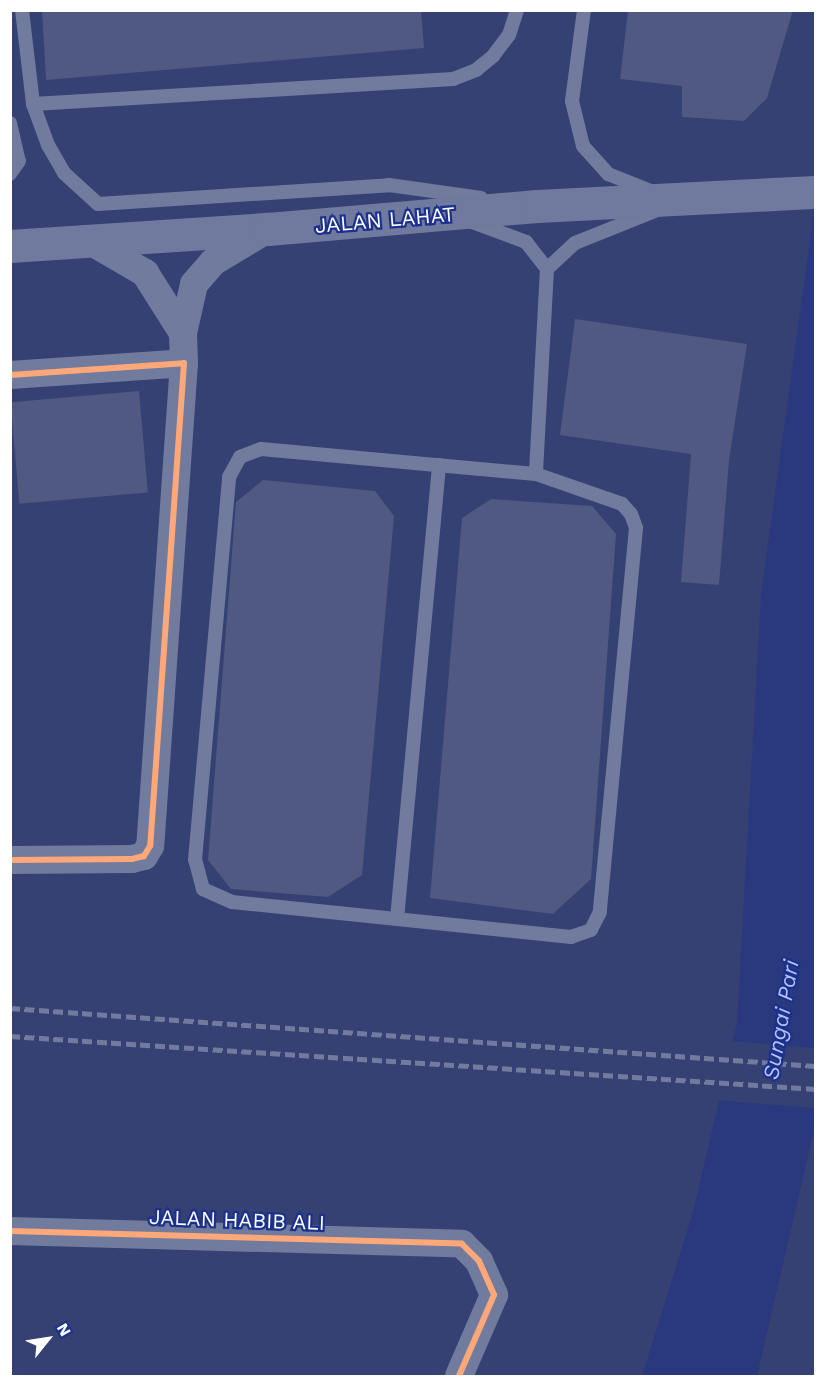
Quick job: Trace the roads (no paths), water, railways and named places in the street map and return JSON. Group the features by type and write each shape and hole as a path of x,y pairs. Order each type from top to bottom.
{"main road":[{"name":"JALAN LAHAT","path":"10,246 268,230 537,206 675,201 816,192"}],"street":[{"path":"10,860 132,859 144,856 150,846 184,363 183,333 194,284 202,273 268,230"},
{"path":"90,241 145,273 183,333"},
{"path":"10,375 184,363"},
{"name":"JALAN HABIB ALI","path":"10,1232 462,1244 479,1262 494,1295 459,1377"}],"lane":[{"path":"22,10 33,104 56,160 98,204 388,185 537,206"},
{"path":"33,104 453,79 476,70 494,56 509,35 517,10"},
{"path":"584,10 572,101 583,146 608,174 675,201"},
{"path":"10,123 19,161 10,174"},
{"path":"547,269 575,243 675,201"},
{"path":"450,215 514,235 533,249 547,269 536,474"},
{"path":"261,449 439,465 536,474 622,504 636,528 600,912 591,930 571,937 232,902 203,889 195,860 229,477 240,458 261,449"},
{"path":"397,919 439,465"}],"water":[{"name":"Sungai Pari","path":"815,203 815,1126 757,1376 642,1376 693,1212 737,1023 761,595"}],"railway":[{"path":"10,1008 816,1066"},
{"path":"10,1036 816,1089"}]}
